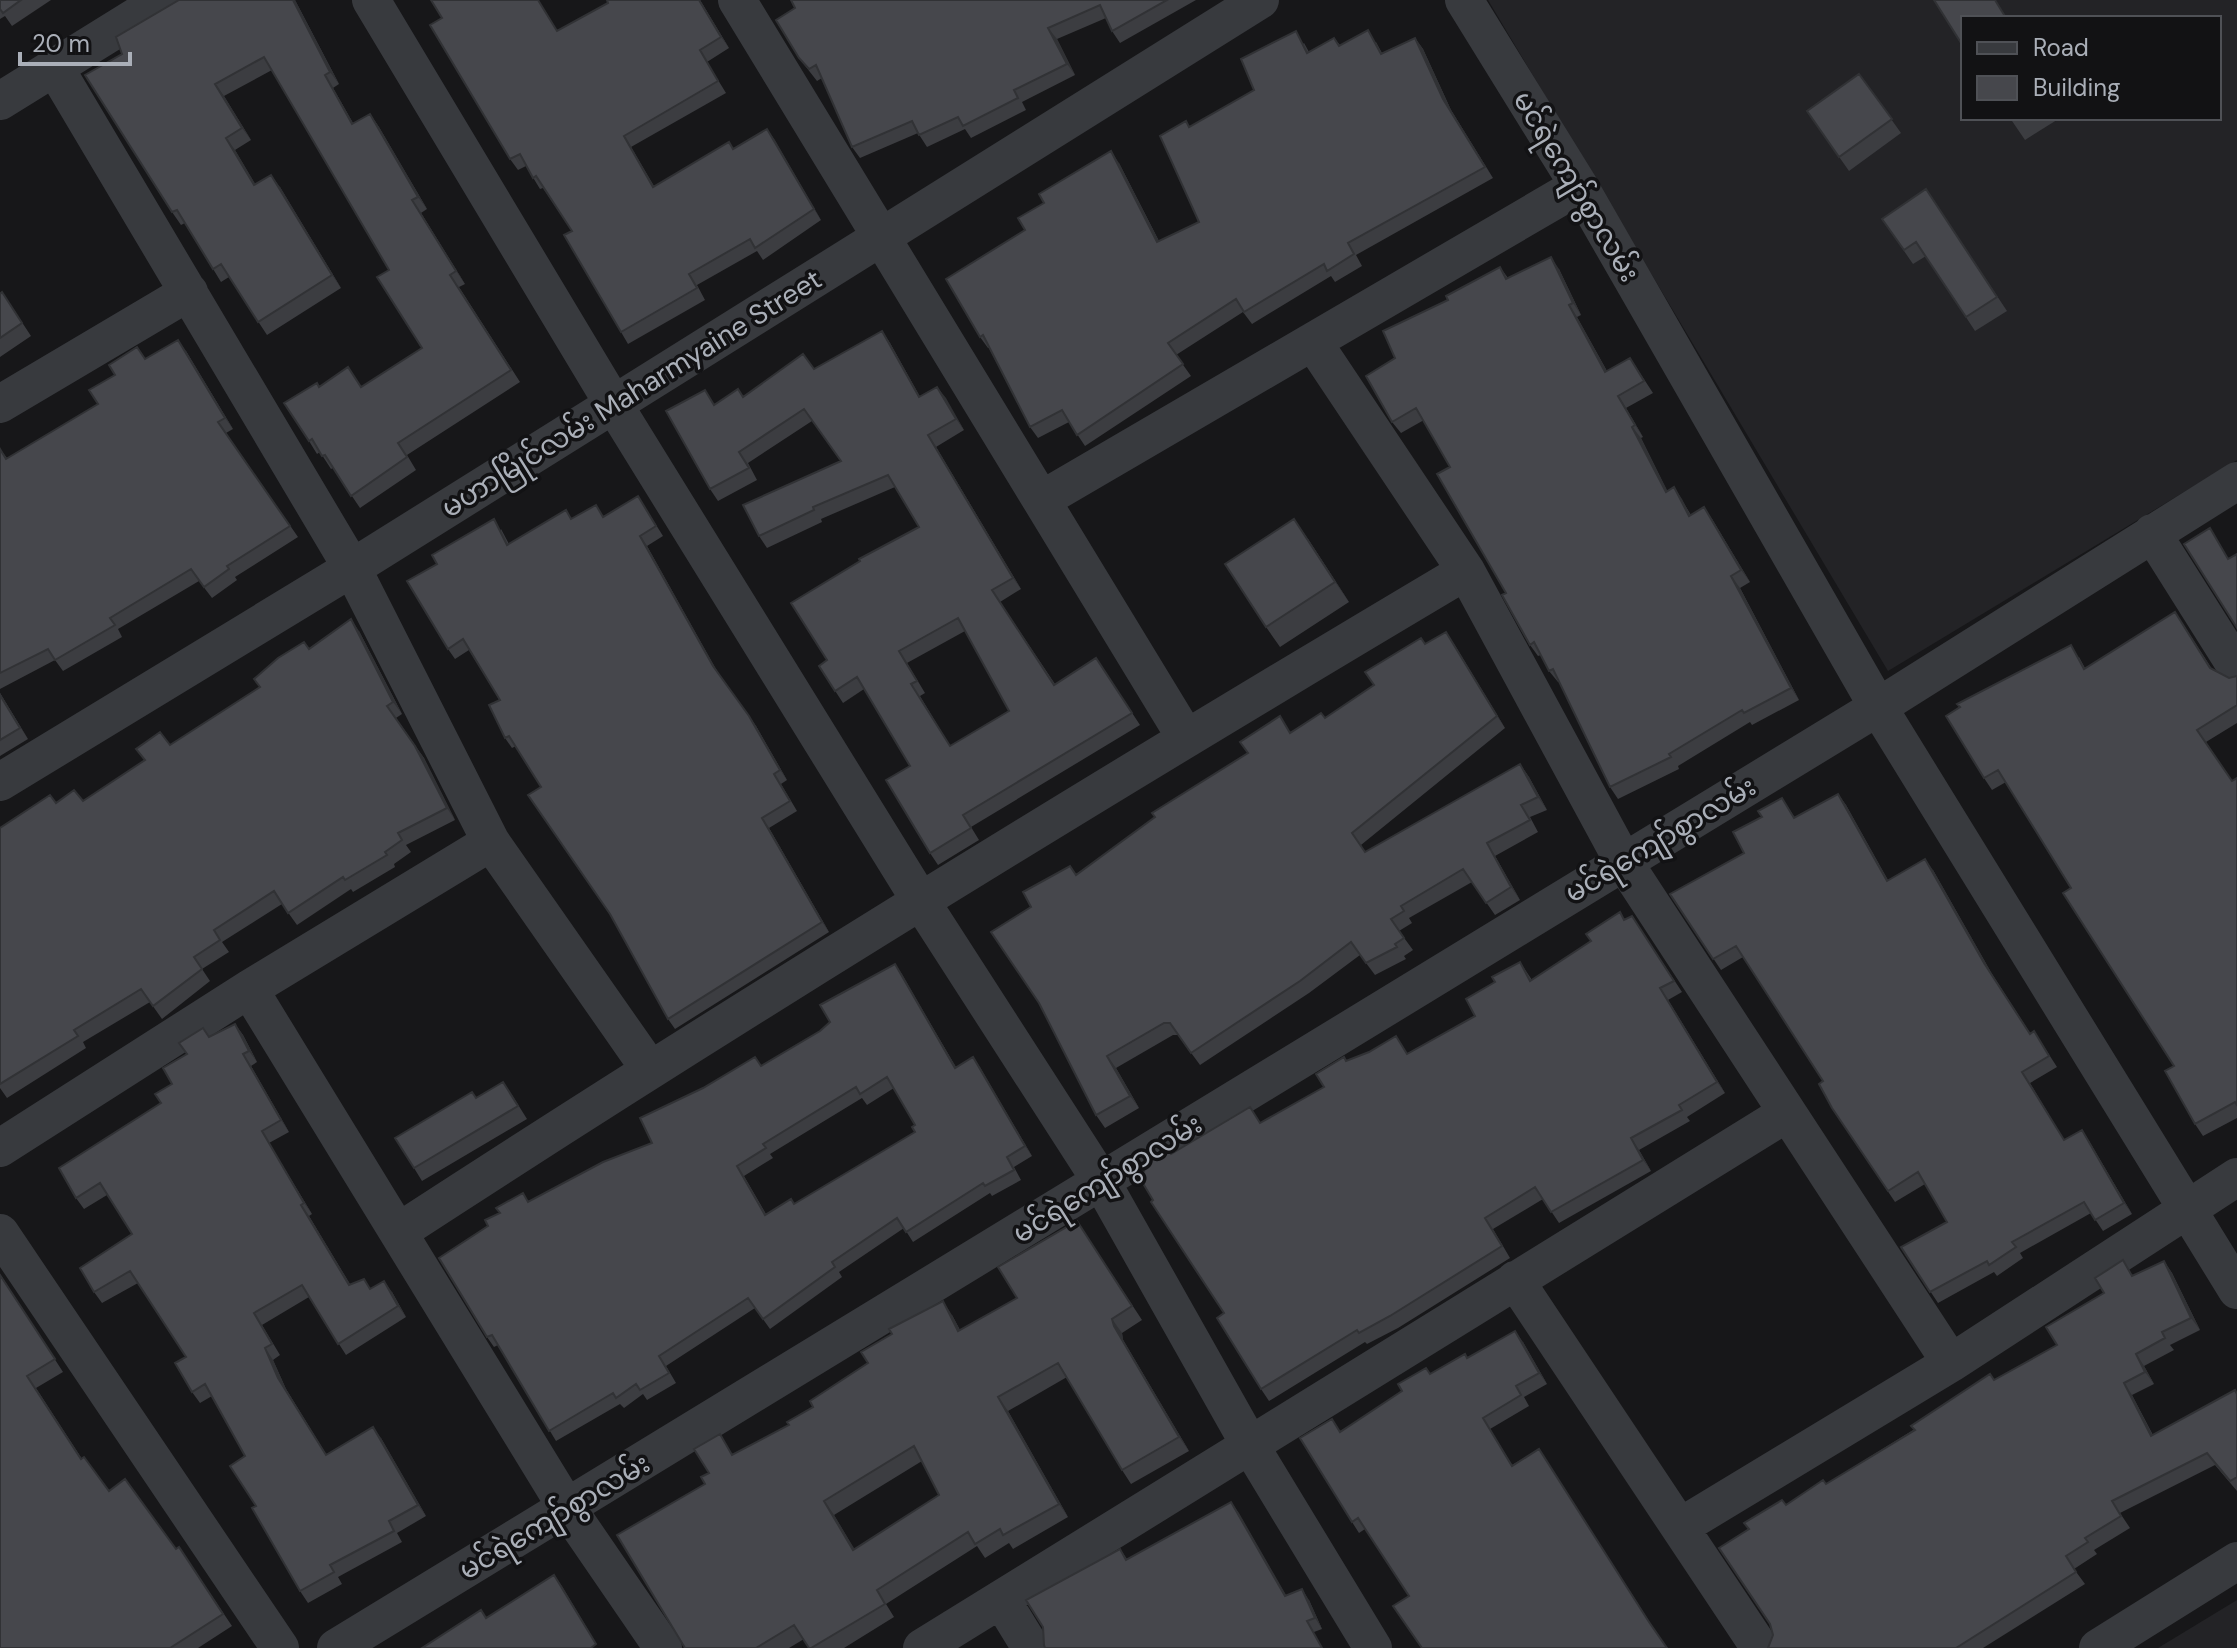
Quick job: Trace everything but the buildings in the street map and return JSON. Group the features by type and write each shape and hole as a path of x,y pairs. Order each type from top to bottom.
{"street":[{"path":"0,101 163,0"},
{"path":"371,0 614,405 920,900 1101,1181 1251,1447 1373,1648"},
{"path":"737,0 1186,738"},
{"name":"မဟာမြိုင်လမ်း Maharmyaine Street","path":"0,782 352,568 1260,0"},
{"name":"မင်ရဲကျော်စွာလမ်း","path":"1464,0 1579,186 1878,707 2237,1290"},
{"path":"55,68 352,568 491,842 649,1068"},
{"path":"1043,499 1579,186"},
{"path":"0,404 189,292"},
{"path":"1313,342 1466,571 1623,861 1951,1363"},
{"name":"မင်ရဲကျော်စွာလမ်း","path":"336,1648 1878,707 2237,481"},
{"path":"2152,533 2237,668"},
{"path":"400,1231 649,1068 920,900 1466,571"},
{"path":"0,1148 249,989 491,842"},
{"path":"249,989 567,1508 663,1648"},
{"path":"922,1648 1787,1113"},
{"path":"1680,1527 1951,1363 2188,1206 2237,1177"},
{"path":"0,1233 280,1648"},
{"path":"1515,1280 1760,1648"},
{"path":"2098,1648 2237,1561"},
{"path":"1001,1599 1031,1648"}],"shaded area":[{"path":"1488,0 2237,0 2237,460 1888,671"},
{"path":"2237,1600 2237,1648 2158,1648"}]}
